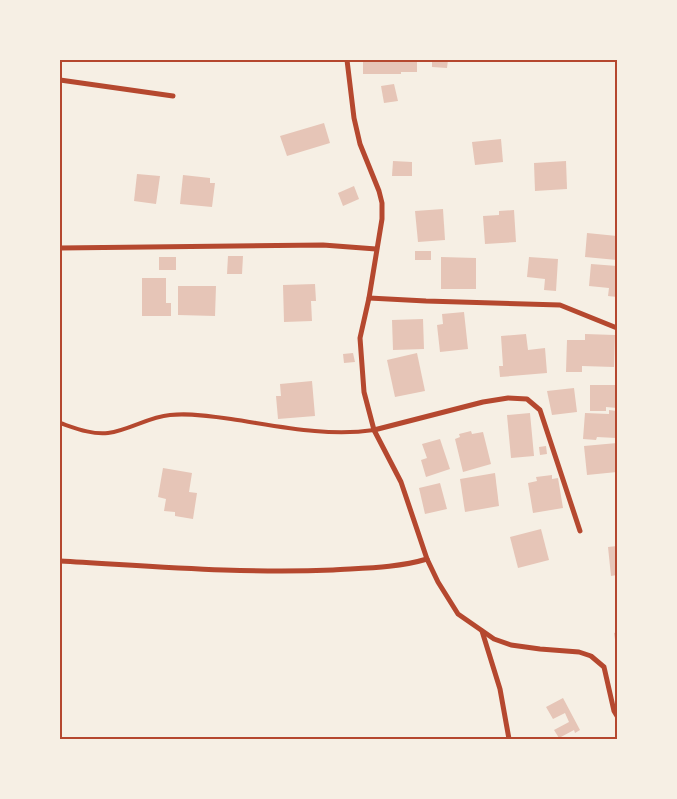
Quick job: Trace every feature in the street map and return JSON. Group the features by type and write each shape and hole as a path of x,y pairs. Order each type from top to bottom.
{"street":[{"path":"347,60 354,118 360,144 382,203 382,219 369,298 360,338 364,392 374,430 402,482 427,558 448,601 458,614 494,639 540,650 580,652 591,656 604,667 614,711 617,716"},
{"path":"60,80 173,96"},
{"path":"60,248 323,245 376,249"},
{"path":"369,298 426,302 560,305 617,328"},
{"path":"374,430 483,402 508,398 527,399 540,410 580,531"},
{"path":"60,561 234,571 304,571 396,566 427,558"},
{"path":"482,631 500,689 509,739"}],"lane":[{"path":"60,423 90,432 108,433 155,417 172,415 214,417 327,433 357,433 374,430"}],"building":[{"path":"363,60 417,60 417,72 363,74"},
{"path":"432,60 448,60 447,68 432,67"},
{"path":"394,84 398,101 384,103 381,86"},
{"path":"324,123 330,143 287,156 280,136"},
{"path":"501,139 503,162 475,165 472,142"},
{"path":"393,161 412,162 412,176 392,176"},
{"path":"566,161 567,189 535,191 534,163"},
{"path":"137,174 160,176 156,204 134,201"},
{"path":"183,175 210,178 210,183 215,183 212,207 180,204"},
{"path":"354,186 359,199 343,206 338,193"},
{"path":"443,209 445,240 418,242 415,211"},
{"path":"514,210 516,242 485,244 483,216 499,215 499,211"},
{"path":"587,233 617,236 617,260 585,257"},
{"path":"415,251 431,251 431,260 415,260"},
{"path":"228,256 243,256 242,274 227,274"},
{"path":"159,257 176,257 176,270 159,270"},
{"path":"441,257 476,258 476,289 441,289"},
{"path":"529,257 558,259 556,291 544,290 545,279 527,277"},
{"path":"591,264 617,266 617,297 608,296 609,288 589,286"},
{"path":"142,278 166,278 166,303 171,303 171,316 142,316"},
{"path":"315,284 316,301 311,301 312,321 284,322 283,285"},
{"path":"178,286 216,286 215,316 178,315"},
{"path":"464,312 468,349 440,352 437,325 443,324 442,314"},
{"path":"423,319 424,349 393,350 392,320"},
{"path":"526,334 528,350 545,348 547,373 500,377 499,366 503,366 501,336"},
{"path":"585,334 615,335 614,367 582,366 582,372 566,372 567,340 585,340"},
{"path":"353,353 355,362 344,363 343,354"},
{"path":"417,353 425,391 395,397 387,360"},
{"path":"312,381 315,416 278,419 276,396 281,396 280,384"},
{"path":"590,385 617,385 617,408 606,407 606,411 590,411"},
{"path":"574,388 577,412 552,415 547,391"},
{"path":"609,410 617,411 616,438 597,437 596,440 583,439 585,413 609,414"},
{"path":"530,413 534,456 511,458 507,415"},
{"path":"471,431 472,434 483,432 491,464 463,472 455,439 460,437 459,434"},
{"path":"440,439 450,469 426,477 421,460 427,458 422,444"},
{"path":"617,443 617,472 587,475 584,446"},
{"path":"546,446 547,454 540,455 539,447"},
{"path":"163,468 192,473 189,492 197,493 193,519 175,516 175,512 164,511 166,499 158,497"},
{"path":"495,473 499,506 465,512 460,479"},
{"path":"552,475 552,479 558,478 563,508 533,513 528,483 537,481 536,477"},
{"path":"440,483 447,509 425,514 419,488"},
{"path":"541,529 549,560 518,568 510,537"},
{"path":"617,546 617,575 611,576 608,547"},
{"path":"617,632 617,646 616,646 614,633"},
{"path":"563,698 580,730 575,733 574,730 559,738 554,730 569,722 565,713 553,719 546,707"}]}
